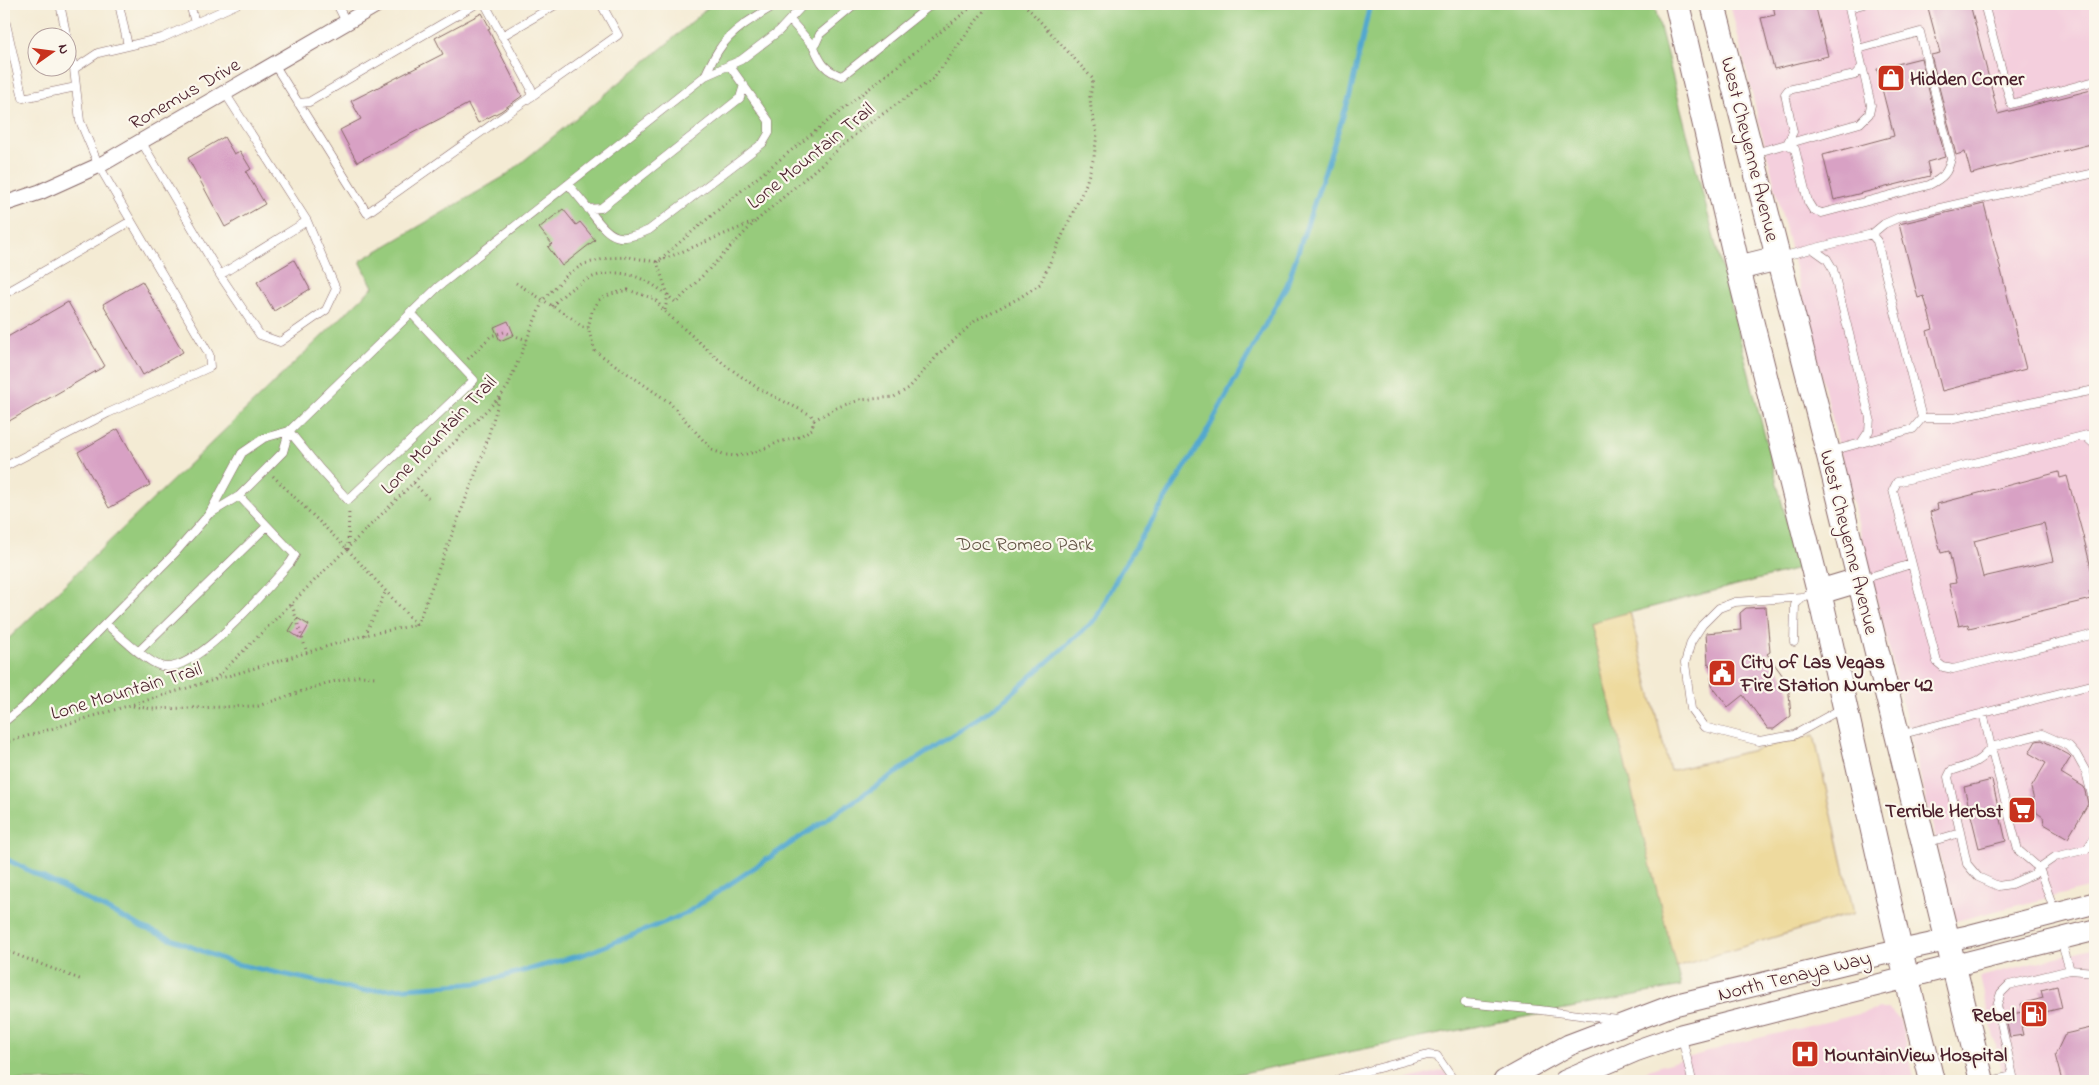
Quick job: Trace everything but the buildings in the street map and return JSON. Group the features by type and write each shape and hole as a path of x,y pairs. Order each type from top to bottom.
{"main road":[{"name":"West Cheyenne Avenue","path":"1714,4 1828,452 1982,1081"},
{"name":"West Cheyenne Avenue","path":"1681,5 1811,595 1846,707 1900,950 1932,1081"},
{"path":"1738,268 1778,258"},
{"path":"1811,595 1859,580"},
{"name":"North Tenaya Way","path":"1504,1081 1569,1045 1627,1021 1683,1002 1948,940 2095,903"},
{"name":"North Tenaya Way","path":"1565,1081 1635,1051 1681,1035 2095,930"}],"street":[{"name":"Ronemus Drive","path":"4,204 40,192 99,166 378,4"}],"lane":[{"path":"60,4 65,28"},
{"path":"118,4 128,46"},
{"path":"190,4 195,23"},
{"path":"78,66 98,53 162,38 237,4"},
{"path":"337,4 346,22"},
{"path":"298,103 309,102 476,4"},
{"path":"485,4 531,88 530,97"},
{"path":"502,36 557,4"},
{"path":"274,64 367,213 618,35 601,4"},
{"path":"704,76 718,49 733,34 745,24 777,4"},
{"path":"4,722 25,705 176,552 209,514 242,453 264,438 289,431 438,287 704,76 749,54 779,31 804,4"},
{"path":"814,47 820,34 856,4"},
{"path":"790,20 814,47 821,64 831,73 842,76 932,4"},
{"path":"1753,154 1860,123 1868,114 1871,105 1849,6 1864,4"},
{"path":"1984,4 2011,104 2095,81"},
{"path":"4,15 23,98 76,87"},
{"path":"1787,144 1795,149 1808,202 1814,210 1822,213 1929,185 1943,178 1948,170 1951,158 1920,32 1858,49"},
{"path":"568,184 606,232 622,238 635,236 649,230 763,143 768,134 769,121 729,65"},
{"path":"1787,144 1793,132 1785,94 1788,90 1855,75 1862,67"},
{"path":"4,467 108,413 210,367 209,354 99,166 80,121 75,78"},
{"path":"588,208 601,208 624,190 740,98 744,85"},
{"path":"142,141 220,274 260,335 280,342 326,310 336,289 307,222 224,93"},
{"path":"1778,258 1871,234 1884,224 1900,217 2095,173"},
{"path":"4,294 131,221"},
{"path":"220,274 307,222"},
{"path":"1871,234 1877,241 1922,418"},
{"path":"1813,249 1827,259 1833,269 1870,418 1869,431 1861,443"},
{"path":"289,431 348,500 474,380 410,312"},
{"path":"1922,418 1954,418 2095,390"},
{"path":"1828,452 1913,429 1922,418"},
{"path":"209,514 238,496 283,452 289,431"},
{"path":"2095,434 1897,482 1893,490 1937,662 1943,667 1953,669 2095,634"},
{"path":"2085,436 2095,445"},
{"path":"106,624 162,666 186,662 219,638 290,563 295,555 238,496"},
{"path":"140,651 267,526"},
{"path":"1859,580 1911,564"},
{"path":"1794,642 1795,604 1811,595"},
{"path":"1811,595 1735,602 1718,608 1702,625 1691,642 1685,663 1691,709 1704,728 1759,741 1794,735 1846,707"},
{"path":"1898,736 2095,686"},
{"path":"1984,713 2018,850 2039,868 2056,914"},
{"path":"2095,807 2086,772 2076,754 2069,746 2042,734 1991,747 1984,758 1971,765 1951,771 1948,777 1967,864 1978,877 1998,886 2019,881 2034,874 2039,868 2055,857 2087,849 2095,838"},
{"path":"1925,843 1960,833"},
{"path":"2061,939 2070,970"},
{"path":"1990,1081 2013,1076 1997,1005 2001,993 2009,985 2070,970 2095,972"},
{"path":"1465,1003 1627,1021"},
{"path":"1681,1035 1692,1081"},
{"path":"1337,1081 1341,1078 1428,1055 1436,1056 1454,1081"}],"path":[{"path":"664,311 668,295 657,262 823,124 886,76 974,4"},
{"name":"Lone Mountain Trail","path":"4,744 214,680 348,550 500,397 508,386 543,300 568,274 584,264 608,258 629,257 657,262 756,221 864,127 933,79 989,4"},
{"path":"814,420 838,407 860,400 894,397 909,388 938,355 976,320 1019,298 1040,284 1086,184 1096,146 1097,134 1090,97 1093,80 1024,4"},
{"path":"552,306 578,282 609,272 622,272 633,276 668,295 676,303 756,221"},
{"path":"516,283 582,327 588,328"},
{"path":"628,290 655,299 664,311 725,365 759,389 811,415 814,420 812,429 797,438 779,442 760,451 738,456 726,455 712,450 669,402 595,352 588,328 592,311 599,300 611,294 628,290"},
{"path":"461,366 491,336 504,332 527,340"},
{"path":"417,625 482,457 500,397"},
{"path":"266,469 348,550 417,625"},
{"path":"414,483 428,498"},
{"path":"348,500 348,550"},
{"path":"365,636 386,591"},
{"path":"292,604 306,653"},
{"path":"214,680 365,636 417,625"},
{"path":"130,706 152,709 258,706 335,681 359,676 376,677"},
{"path":"4,950 82,980"}],"shaded area":[{"path":"1730,4 2095,4 2095,886 1956,921"},
{"path":"2095,947 2095,1081 2004,1081 1980,977"},
{"name":"MountainView Hospital","path":"1880,1009 1889,1009 1900,1020 1915,1081 1617,1081 1738,1043"},
{"path":"1444,1070 1451,1081 1401,1081"}],"green space":[{"name":"Doc Romeo Park","path":"712,4 1654,4 1799,569 1590,623 1681,986 1203,1081 4,1081 4,643 373,287 360,261 505,176 668,43"}],"sand":[{"path":"1630,612 1670,771 1814,735 1854,913 1676,967 1590,623"}],"waterway":[{"path":"4,858 142,927 232,963 362,991 479,983 585,954 685,914 1002,702 1096,619 1120,572 1205,435 1287,285 1350,95 1370,4"}],"place":[{"name":"Hidden Corner","path":"1891,78"},
{"name":"City of Las Vegas Fire Station Number 42","path":"1722,673"},
{"name":"Terrible Herbst","path":"2022,810"},
{"name":"Rebel","path":"2034,1014"},
{"name":"MountainView Hospital","path":"1805,1054"}]}
